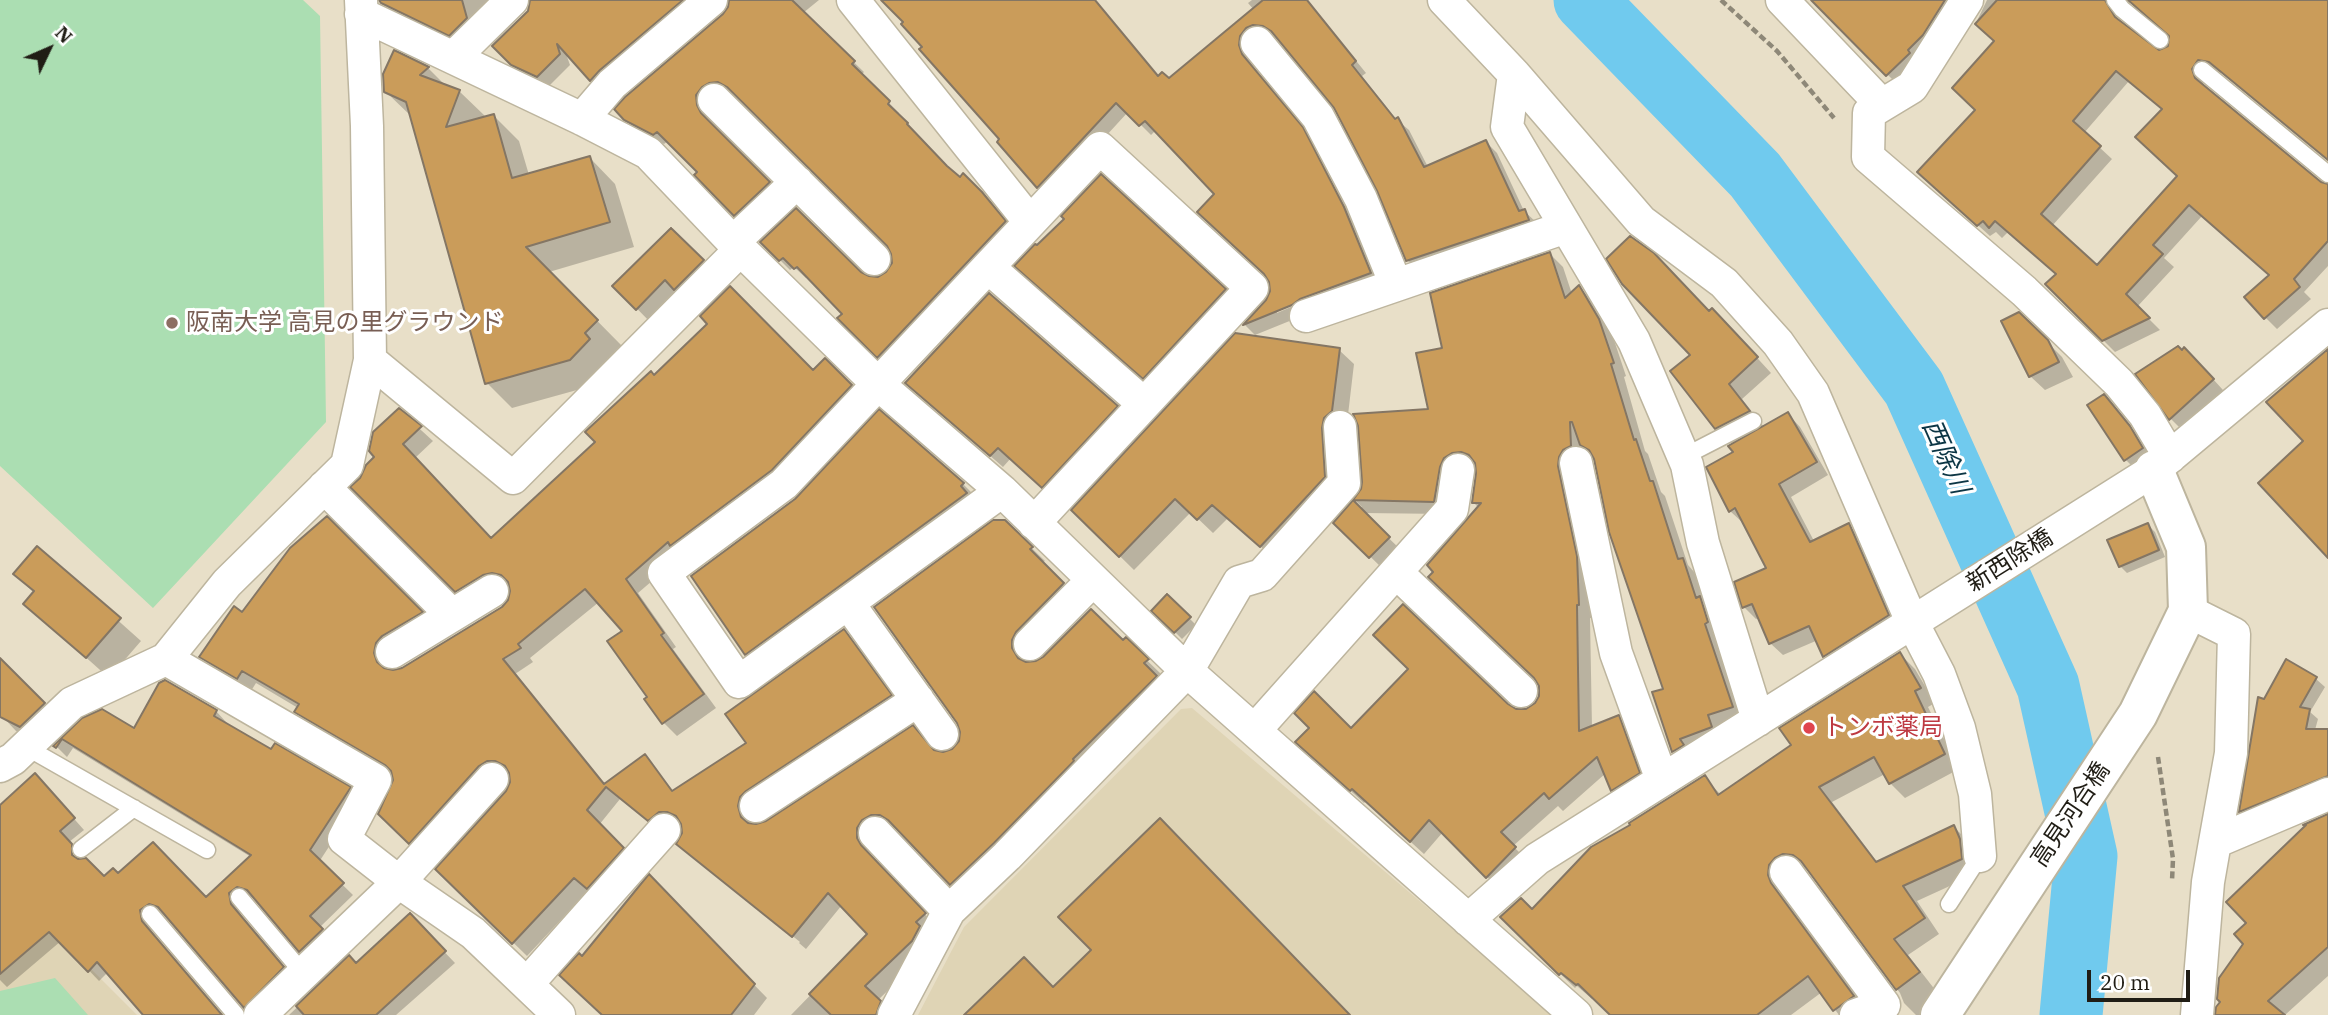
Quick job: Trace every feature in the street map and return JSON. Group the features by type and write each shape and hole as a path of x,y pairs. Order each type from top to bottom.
{"street":[{"path":"454,57 512,0"},
{"path":"582,119 612,84 711,0"},
{"path":"853,0 1030,222"},
{"path":"1444,0 1514,74 1641,221 1724,283 1778,343 1813,393 1913,622 1939,674 1959,728 1975,794 1980,856"},
{"path":"1782,0 1882,105"},
{"path":"1967,0 1912,87 1869,113 1868,157 2024,291 2119,383 2145,415 2186,547 2189,611 2234,634 2231,753 2208,882 2197,1015"},
{"path":"361,7 454,57 648,153 737,246 878,384 1002,491 1187,671 1576,1015"},
{"path":"0,766 13,759 72,703 166,659 227,583 347,465 370,360 367,126 361,7"},
{"path":"1257,43 1318,117 1361,199 1396,285"},
{"path":"1514,74 1507,127 1634,341 1686,465 1703,543 1758,720"},
{"path":"715,100 874,259"},
{"path":"1002,491 739,682 664,573 784,484 1100,148 1252,288 1034,523"},
{"path":"370,360 513,478 797,182"},
{"path":"1306,316 1566,227"},
{"path":"988,267 1143,404"},
{"name":"新西除橋","path":"1468,920 1537,859 2162,464 2328,325"},
{"path":"894,1015 949,911 1066,797 1187,671 1239,582 1262,575 1344,483 1340,427"},
{"path":"1576,463 1616,653 1662,780"},
{"path":"1255,730 1452,509 1458,470"},
{"path":"324,487 452,615"},
{"path":"1396,572 1521,691"},
{"path":"1030,644 1093,580"},
{"path":"392,652 492,592"},
{"path":"848,603 942,734"},
{"name":"高見河合橋","path":"1940,1015 2138,714 2189,611"},
{"path":"166,659 375,780 344,839 399,882 473,933 559,1015"},
{"path":"756,806 918,700"},
{"path":"260,1015 399,882 492,779"},
{"path":"2215,842 2328,794"},
{"path":"527,984 664,830"},
{"path":"875,833 949,911"},
{"path":"1786,872 1884,1005 1856,1015"}],"lane":[{"path":"2115,0 2122,9 2161,40"},
{"path":"2202,70 2328,174"},
{"path":"1683,457 1753,421"},
{"path":"26,747 207,850"},
{"path":"80,849 134,808"},
{"path":"1949,904 1980,856"},
{"path":"239,897 303,973"},
{"path":"149,914 236,1015"}],"path":[{"path":"1721,0 1777,51 1868,157"},
{"path":"2158,757 2173,859 2171,886"}],"shaded area":[{"path":"1192,708 1554,1015 918,1015 964,927 1181,709"},
{"path":"0,866 63,941 137,1015 0,1015"}],"green space":[{"name":"阪南大学 高見の里グラウンド","path":"0,0 303,0 320,16 326,422 153,608 0,466"},
{"path":"55,978 88,1015 0,1015 0,991"}],"building":[{"path":"379,0 462,0 467,18 449,36"},
{"path":"530,0 683,0 590,81 557,44 560,54 537,77 511,65 492,46 528,11"},
{"path":"729,0 792,0 855,61 852,64 890,101 888,104 947,166 960,177 963,173 1006,221 877,358 837,318 842,314 797,267 794,269 783,258 779,261 760,242 796,208 861,272 869,276 878,277 886,272 892,263 887,246 727,87 718,82 702,87 696,95 697,105 701,113 770,182 734,216 694,175 697,172 657,132 653,135 624,120 614,109 723,14"},
{"path":"881,0 1095,0 1158,76 1162,72 1169,78 1263,0 1307,0 1356,61 1352,65 1395,119 1398,117 1424,167 1486,140 1519,211 1525,209 1529,220 1406,261 1377,191 1334,108 1271,31 1263,26 1253,25 1246,28 1240,36 1242,54 1303,127 1344,207 1371,273 1300,299 1292,305 1243,325 1266,300 1270,291 1269,282 1264,274 1197,212 1214,194 1145,121 1139,126 1116,103 1037,188 997,142 999,139 919,49 922,47 901,24 903,22"},
{"path":"1811,0 1945,0 1923,35 1908,50 1910,53 1886,76"},
{"path":"1997,0 2105,0 2115,17 2159,50 2168,46 2169,36 2128,0 2328,0 2328,160 2209,62 2198,60 2192,69 2195,78 2321,182 2328,184 2328,241 2294,279 2300,287 2264,319 2244,297 2269,275 2189,205 2153,245 2163,254 2126,294 2150,318 2102,341 2045,284 2056,274 1995,221 1989,228 1983,221 1977,226 1917,172 1975,110 1952,88 1994,41 1975,24","holes":["2116,71 2162,109 2135,137 2177,176 2097,265 2041,214 2101,146 2073,121"]},
{"path":"394,50 429,67 420,75 460,90 446,127 494,114 512,178 590,156 610,222 526,247 598,320 585,333 590,339 570,360 485,384 406,102 384,92 383,74"},
{"path":"1101,174 1226,289 1143,379 1014,266 1064,219 1061,216"},
{"path":"671,228 704,260 674,290 665,280 636,310 612,286"},
{"path":"1630,236 1654,253 1709,311 1712,308 1758,357 1729,384 1750,411 1715,429 1670,371 1690,355 1622,284 1606,259"},
{"path":"1550,252 1565,298 1579,285 1599,319 1614,363 1611,364 1634,440 1636,439 1650,481 1653,481 1678,559 1683,558 1696,598 1700,596 1708,622 1705,624 1733,707 1708,715 1712,727 1680,739 1684,745 1672,752 1652,692 1663,689 1609,532 1594,459 1589,450 1580,445 1570,422 1571,446 1563,450 1558,466 1577,556 1579,731 1619,715 1640,773 1611,791 1597,757 1549,799 1544,793 1501,832 1516,847 1486,878 1429,820 1410,842 1352,789 1350,791 1295,742 1309,728 1294,713 1314,691 1351,728 1408,669 1373,635 1403,604 1508,704 1516,709 1526,709 1535,703 1539,696 1539,686 1534,678 1428,577 1433,572 1427,565 1481,503 1472,503 1475,463 1469,455 1461,452 1444,458 1434,502 1353,500 1361,489 1362,482 1358,426 1353,414 1428,409 1416,353 1442,348 1430,293"},
{"path":"730,286 813,370 825,358 852,385 772,470 670,546 668,542 626,579 664,633 661,635 704,694 662,724 644,699 647,697 607,641 622,631 585,589 518,644 521,648 503,659 604,784 645,754 672,791 746,743 725,714 844,629 892,695 746,791 740,797 738,806 741,817 748,823 766,821 913,725 934,750 943,752 952,749 959,741 957,723 874,607 993,520 1005,520 1064,583 1016,632 1012,648 1018,658 1026,662 1043,657 1091,609 1123,640 1126,637 1149,659 1144,663 1157,676 950,885 888,820 880,815 871,815 862,820 857,828 857,838 861,845 926,913 916,922 920,926 912,941 865,986 881,1001 876,1015 831,1015 809,994 867,934 828,893 792,937 676,844 682,833 676,816 659,812 648,821 606,787 587,810 624,848 587,889 574,878 512,944 435,869 506,791 510,782 505,766 495,761 487,761 479,766 409,844 378,814 393,780 391,771 385,765 294,712 299,704 242,671 237,679 199,657 234,606 242,612 290,548 327,516 423,612 382,636 376,643 374,653 377,662 384,668 402,668 502,607 508,600 510,591 508,582 501,575 483,575 455,592 350,487 360,478 366,465 374,457 369,451 373,432 399,408 422,426 403,444 491,538 595,442 585,432 587,430 651,371 654,375 707,324 700,316"},
{"path":"989,293 1118,406 1042,488 998,448 990,456 905,383"},
{"path":"2019,312 2048,340 2059,362 2029,377 2001,321"},
{"path":"1235,333 1340,348 1332,411 1324,418 1322,428 1325,477 1260,547 1212,505 1197,520 1175,499 1119,557 1071,510"},
{"path":"2178,346 2182,350 2184,347 2214,379 2169,420 2135,374"},
{"path":"2328,349 2328,558 2258,483 2303,441 2266,402"},
{"path":"2104,394 2130,426 2143,448 2124,461 2087,405"},
{"path":"879,409 964,483 961,486 967,493 745,655 691,576 795,499"},
{"path":"1788,412 1817,462 1779,484 1810,542 1849,523 1889,615 1823,657 1809,626 1769,644 1752,604 1742,608 1734,582 1766,568 1735,508 1729,512 1706,467 1733,452 1728,446"},
{"path":"1353,500 1390,537 1369,558 1333,523"},
{"path":"2148,523 2159,550 2119,567 2107,540"},
{"path":"37,546 121,618 86,658 23,604 34,591 13,574"},
{"path":"1167,594 1191,617 1174,633 1151,611"},
{"path":"1900,652 1921,688 1915,691 1945,754 1889,784 1874,757 1819,787 1876,862 1954,825 1960,839 1962,859 1903,886 1925,918 1894,939 1920,972 1896,990 1801,861 1793,855 1783,854 1775,858 1769,865 1768,875 1771,883 1854,996 1833,1011 1808,976 1757,1015 1610,1015 1578,984 1561,973 1559,975 1500,917 1521,898 1532,909 1591,847 1630,825 1629,823 1705,775 1718,795 1791,745 1779,728"},
{"path":"0,658 45,703 20,727 0,717"},
{"path":"2286,659 2317,677 2300,707 2310,709 2306,729 2328,729 2328,776 2239,812 2258,697 2264,699"},
{"path":"165,680 217,710 214,716 271,749 275,743 351,787 310,850 344,883 310,916 323,929 299,952 247,890 237,887 229,893 231,904 284,967 244,1008 158,907 149,904 140,910 142,921 222,1015 143,1015 97,962 88,972 49,932 0,974 0,805 35,773 75,818 60,831 72,844 72,855 78,859 86,858 104,876 113,868 118,873 153,842 206,897 251,855 62,739 56,748 53,746 82,718 102,709 134,728 159,683"},
{"path":"2328,814 2328,947 2268,1001 2285,1015 2215,1015 2220,1002 2217,999 2219,978 2243,944 2234,934 2246,923 2226,902 2306,825 2303,825"},
{"path":"1160,818 1350,1015 964,1015 1024,957 1053,987 1091,950 1058,917"},
{"path":"649,874 755,984 731,1015 602,1015 559,975 579,953 582,956"},
{"path":"410,913 446,951 376,1015 304,1015 296,1006 349,955 356,963"}],"waterway":[{"name":"西除川","path":"1585,0 1755,175 1914,388 2048,686 2086,856 2071,1015"}],"place":[{"name":"阪南大学 高見の里グラウンド","path":"172,323"},
{"name":"トンボ薬局","path":"1809,728"}]}
